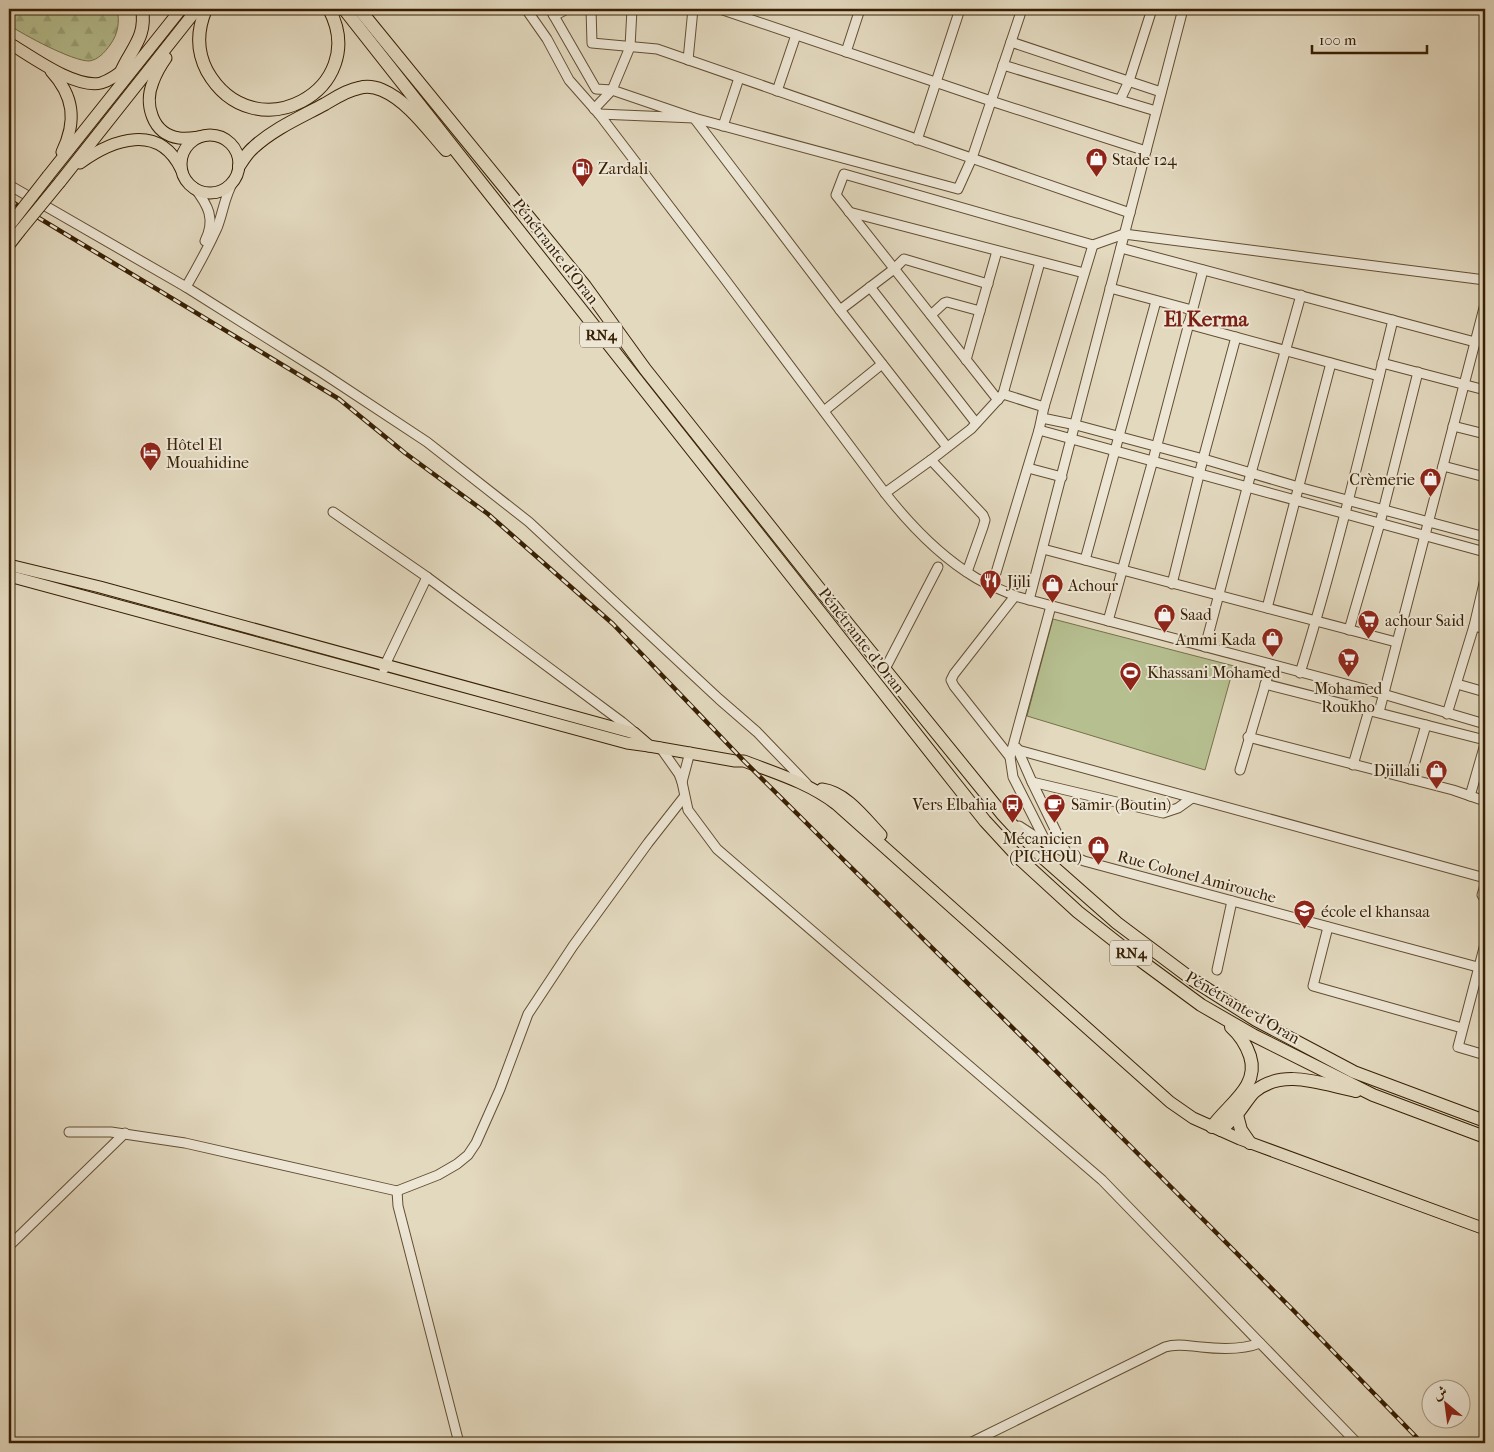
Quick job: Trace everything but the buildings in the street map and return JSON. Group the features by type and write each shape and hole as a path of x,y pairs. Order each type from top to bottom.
{"highway":[{"path":"121,72 143,30 142,9"},
{"path":"206,9 200,22 199,51 211,77 219,88 240,104 265,110 293,106 305,100 327,78 334,66 338,53 339,39 329,9"},
{"name":"Pénétrante d'Oran","path":"344,9 985,821 1020,858 1078,912 1125,950 1201,1005 1253,1035 1373,1095 1485,1136"},
{"name":"Pénétrante d'Oran","path":"359,9 585,286 645,369 885,669 1003,815 1041,856 1117,923 1208,990 1256,1020 1354,1072 1485,1121"},
{"path":"365,9 383,38"},
{"path":"239,166 254,147 284,126 344,93 358,88 370,87 382,90 408,108 517,228"},
{"path":"1201,1005 1232,1028 1243,1040 1253,1065 1251,1079 1216,1128"},
{"path":"1216,1128 1237,1115 1256,1090 1265,1084 1285,1079 1304,1080 1373,1095"},
{"path":"1237,1115 1241,1130 1250,1143"}],"main road":[{"path":"9,245 12,228 51,172 180,9"},
{"path":"12,228 60,182 197,9"},
{"path":"69,171 94,152 124,141 137,139 149,140 169,151 176,159 187,181 200,191 216,192 229,186 234,180 239,166 237,153 233,146 218,136 178,138 167,134 158,127 149,106 152,82 189,18"},
{"path":"9,43 73,79 90,83 102,83 121,72 148,50"},
{"path":"47,66 63,86 72,111 70,132 51,172"},
{"path":"110,98 121,72"},
{"path":"183,173 182,158 184,151 188,145 200,137"},
{"path":"9,565 100,587 634,732 654,746"},
{"path":"9,576 627,744 654,746 744,761 811,788 830,790 841,796 858,811 941,897 1170,1102 1192,1118 1250,1143 1485,1229"},
{"path":"95,598 100,587"}],"street":[{"path":"526,9 547,39 570,80 597,111 885,493 919,531 967,572 1015,596 1383,694 1485,724"},
{"path":"567,9 552,12 596,89 612,90 694,118 958,189 972,158 1022,9"},
{"path":"591,9 592,43 657,49 1130,213"},
{"path":"597,111 612,90 630,47 632,9"},
{"path":"688,60 693,9"},
{"path":"720,9 991,101 1146,151"},
{"path":"846,52 860,9"},
{"path":"917,140 960,9"},
{"path":"1120,100 1129,81 1152,9"},
{"path":"1029,600 1183,9"},
{"path":"777,91 796,35"},
{"path":"1011,42 1161,92"},
{"path":"1003,65 1156,111"},
{"path":"723,126 739,78"},
{"path":"597,111 694,118 947,447"},
{"path":"1044,407 1000,397 966,360 836,195 844,174 1093,245 1124,234 1485,280"},
{"path":"183,286 211,241 226,196 234,180"},
{"path":"9,185 183,286 373,405 471,475 529,522 757,732 811,788"},
{"path":"183,286 207,238 210,228 210,211 194,187"},
{"path":"849,212 1084,274"},
{"path":"992,586 1093,245"},
{"path":"1121,248 1475,342"},
{"path":"966,360 997,251"},
{"path":"840,310 894,269 904,259 988,284"},
{"path":"885,493 931,460 976,423 1000,397 1040,262"},
{"path":"1108,621 1203,270"},
{"path":"870,287 976,423"},
{"path":"1110,288 1192,310"},
{"path":"1205,647 1251,473 1301,296"},
{"path":"1085,560 1156,301"},
{"path":"931,315 947,302 980,312"},
{"path":"1379,712 1485,304"},
{"path":"1300,673 1345,513 1393,320"},
{"path":"1188,324 1379,376"},
{"path":"1172,584 1236,336"},
{"path":"1268,608 1331,363"},
{"path":"1382,363 1485,390"},
{"path":"824,411 882,364"},
{"path":"1349,630 1380,523 1418,372"},
{"path":"1042,418 1076,425 1156,448 1203,459 1299,488 1485,537"},
{"path":"1453,426 1485,434"},
{"path":"1039,430 1485,552"},
{"path":"931,460 983,515 985,520 967,572"},
{"path":"1443,466 1485,477"},
{"path":"1028,468 1062,477"},
{"path":"333,512 427,577 634,732"},
{"path":"1043,549 1396,642"},
{"path":"885,669 938,567"},
{"path":"384,677 385,665 427,577"},
{"path":"1447,714 1474,626 1484,590 1485,579"},
{"path":"1010,758 951,680 1015,596"},
{"path":"1047,844 1013,777 1010,758 1051,606"},
{"path":"1474,626 1485,629"},
{"path":"1240,770 1248,737 1271,665"},
{"path":"1265,684 1379,712 1485,742 1470,796"},
{"path":"1456,684 1485,692"},
{"path":"1353,765 1369,710"},
{"path":"1410,779 1426,725"},
{"path":"1016,736 1018,750 1067,854"},
{"path":"1248,737 1410,779 1485,801"},
{"path":"654,746 679,774 688,810 717,849 1102,1180 1357,1443"},
{"path":"1018,750 1485,878"},
{"path":"682,782 690,752"},
{"path":"1032,782 1162,813 1178,808 1192,798"},
{"path":"69,1132 125,1133 186,1143 397,1191 415,1185 457,1164 468,1155 476,1143 500,1089 528,1014 579,938 684,797"},
{"name":"Rue Colonel Amirouche","path":"1003,815 1047,844 1084,861 1482,968"},
{"path":"1020,827 1030,827 1033,825 1034,818"},
{"path":"1485,884 1482,895 1485,900"},
{"path":"1217,970 1232,901"},
{"path":"1328,927 1313,986 1462,1028"},
{"path":"1485,944 1482,968 1462,1028 1458,1047 1485,1055"},
{"path":"9,1246 125,1133"},
{"path":"397,1191 398,1206 459,1443"},
{"path":"970,1443 1165,1347 1177,1345 1248,1347 1260,1343"}],"green space":[{"path":"9,9 117,9 118,28 113,41 101,55 89,61 81,60 48,47 9,25"},
{"name":"Khassani Mohamed","path":"1053,619 1234,666 1205,770 1027,716"}],"railway":[{"path":"9,200 339,399 405,453 488,514 613,624 744,761 1034,1049 1422,1443"}],"place":[{"name":"Stade 124","path":"1096,178"},
{"name":"Zardali","path":"582,187"},
{"name":"Hôtel El Mouahidine","path":"150,472"},
{"name":"Crèmerie","path":"1431,498"},
{"name":"Jijli","path":"991,600"},
{"name":"Achour","path":"1052,604"},
{"name":"Saad","path":"1164,633"},
{"name":"achour Said","path":"1369,639"},
{"name":"Ammi Kada","path":"1272,658"},
{"name":"Mohamed Roukho","path":"1348,678"},
{"name":"Khassani Mohamed","path":"1131,691"},
{"name":"Djillali","path":"1436,789"},
{"name":"Vers Elbahia","path":"1013,823"},
{"name":"Samir (Boutin)","path":"1055,823"},
{"name":"Mécanicien (PICHOU)","path":"1098,866"},
{"name":"école el khansaa","path":"1305,930"}],"district":[{"name":"El Kerma","path":"1206,319"}]}
